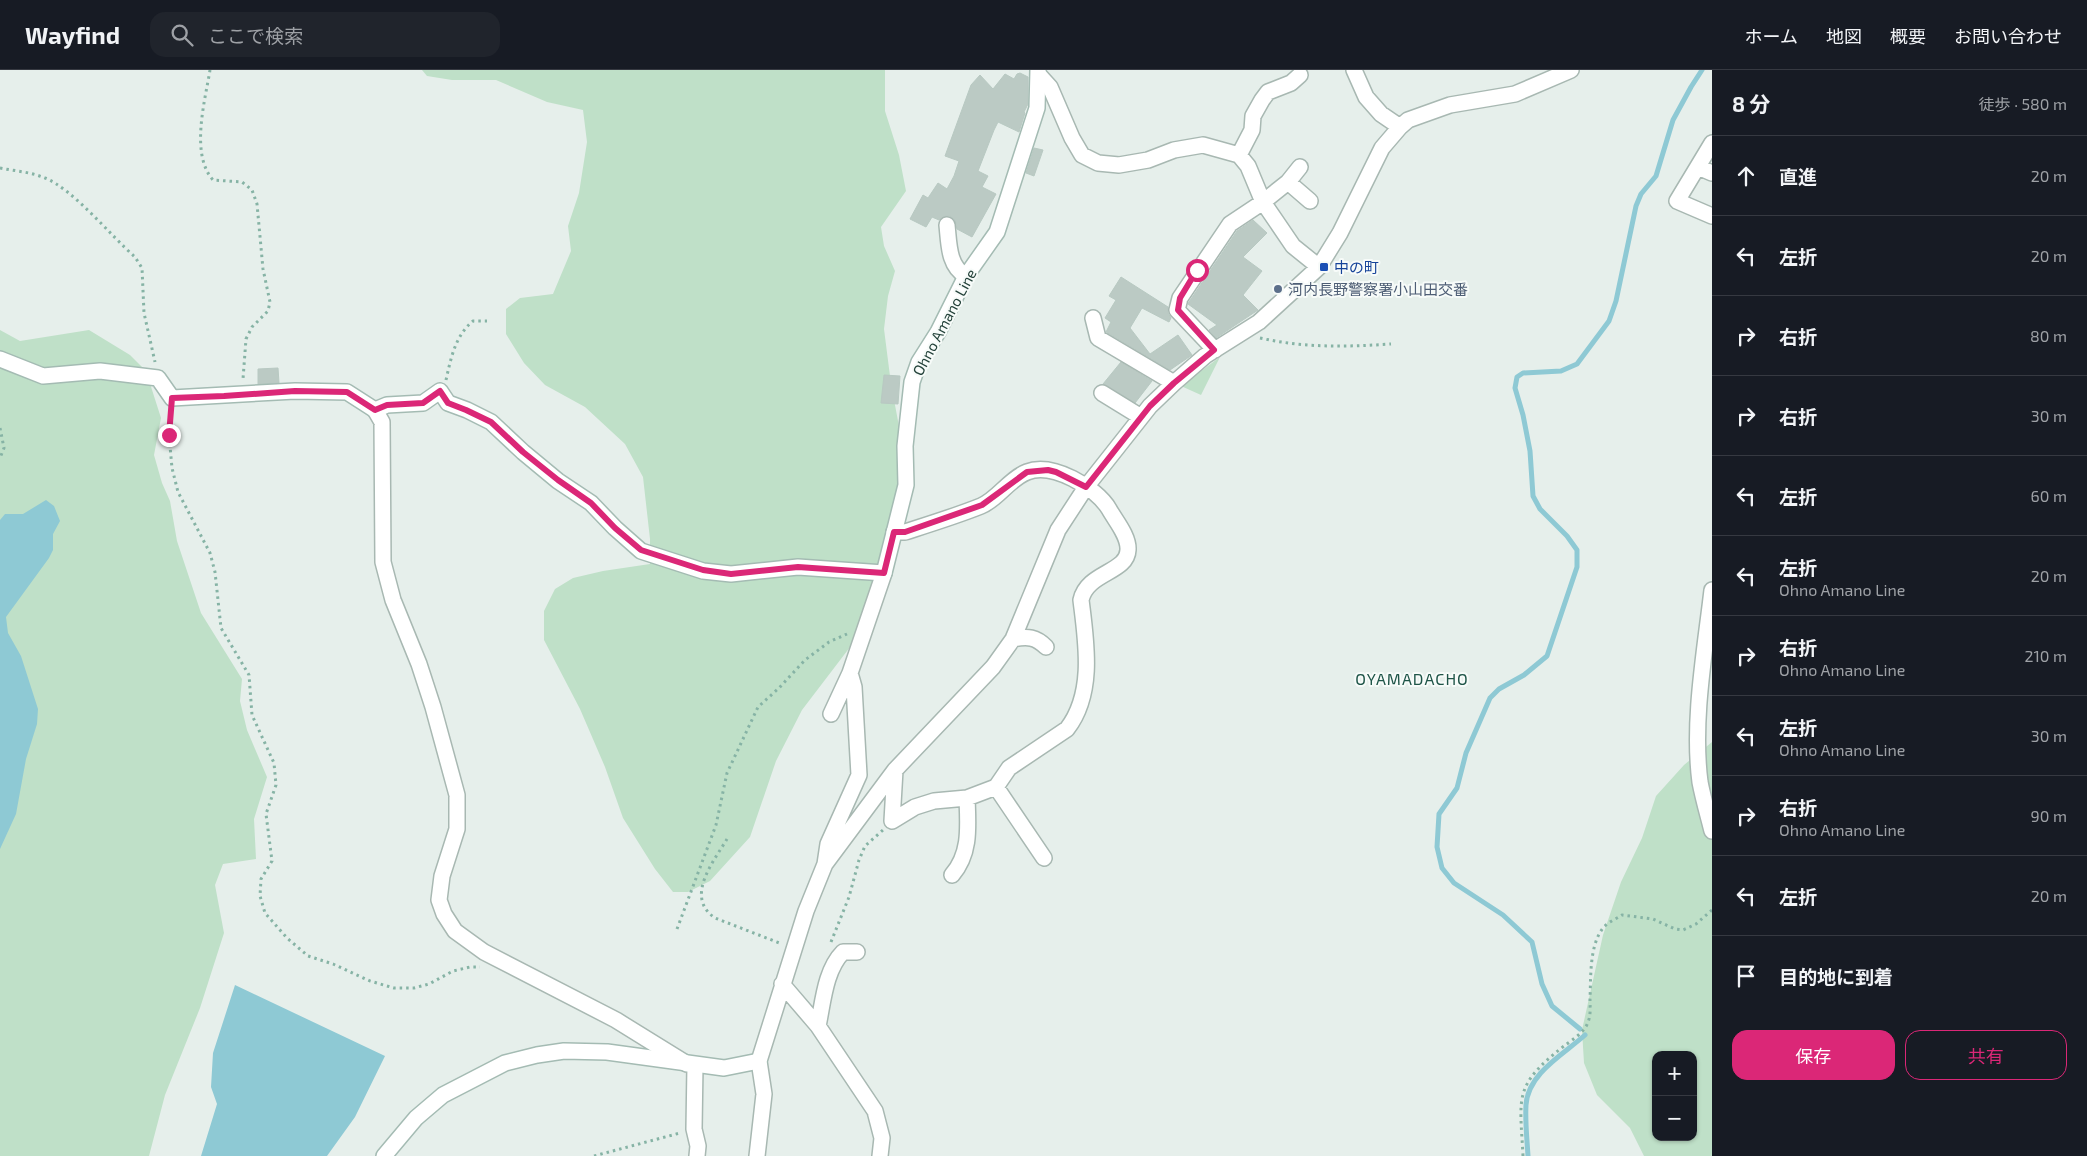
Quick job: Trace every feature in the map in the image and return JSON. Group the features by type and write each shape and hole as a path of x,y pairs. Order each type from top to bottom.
{"street":[{"path":"1354,70 1366,97 1382,114 1400,127"},
{"path":"825,864 895,770 993,667 1013,639 1058,530 1086,487 1150,406 1174,383 1214,350 1258,322 1319,267 1340,234 1382,148 1400,127 1408,120 1450,105 1515,94 1571,70"},
{"path":"1038,73 1050,87 1072,138 1082,155 1098,163 1120,165 1148,160 1174,150 1202,145 1239,155 1248,166 1263,202 1293,246 1319,267"},
{"name":"Ohno Amano Line","path":"831,714 850,673 884,573 906,485 906,446 912,382 919,362 938,332 966,276 998,232 1037,108 1038,73"},
{"path":"1239,155 1252,130 1253,116 1268,92 1291,83 1300,75"},
{"path":"1712,143 1705,170 1677,201 1712,216"},
{"path":"1214,350 1178,310 1180,298 1230,224 1263,202 1288,182 1300,167"},
{"path":"1288,182 1310,201"},
{"path":"947,225 950,256 960,272 966,276"},
{"path":"1093,318 1098,338 1174,383"},
{"path":"0,359 43,376 100,371 158,378 172,398 295,391 347,392 375,410 382,422 383,562 393,600 419,664 433,707 456,795 457,829 442,876 439,900 444,914 455,931 484,952 616,1020 692,1065"},
{"path":"375,410 387,405 423,403 440,391 448,403 491,422 544,469 591,503 615,528 641,550 703,570 731,574 798,567 884,573"},
{"path":"1102,393 1141,417"},
{"path":"892,821 916,806 934,801 967,798 996,787 1009,768 1067,730 1073,722 1095,651 1081,600 1082,593 1092,581 1122,563 1128,550 1126,540 1105,502 1086,487 1048,470 1027,472 982,505 905,532 894,532"},
{"path":"1712,590 1701,668 1699,736 1700,782 1712,831"},
{"path":"1013,639 1032,637 1039,640 1046,647"},
{"path":"757,1156 764,1094 759,1061 782,984 825,864 828,844 859,775 854,687 850,673"},
{"path":"892,821 895,770"},
{"path":"996,787 1044,858"},
{"path":"952,875 961,863 966,847 968,833 967,798"},
{"path":"818,1026 830,973 837,958 843,952 857,952"},
{"path":"782,984 818,1026 874,1111 882,1138 880,1156"},
{"path":"384,1156 416,1118 443,1095 505,1063 564,1051 607,1052 724,1068 759,1061"},
{"path":"692,1065 694,1129 698,1146 697,1156"}],"path":[{"path":"210,70 201,127 201,150 208,174 213,180 242,182 252,190 257,204 263,269 270,302 268,311 252,327 246,339 241,394"},
{"path":"0,168 47,178 71,195 135,257 142,268 144,313 158,378"},
{"path":"440,391 446,380 451,357 464,328 473,321 487,321"},
{"path":"1240,334 1286,344 1342,348 1391,344"},
{"path":"172,398 169,435 172,468 178,492 210,553 216,572 221,628 249,675 252,715 274,763 276,785 266,814 272,861 261,879 260,896 265,913 287,938 308,956 333,964 370,981 394,988 414,988 429,984 453,971 470,967 488,968"},
{"path":"0,428 4,448 0,458"},
{"path":"677,929 716,826 725,780 758,707 805,660 829,642 846,634 855,632 862,634"},
{"path":"830,945 849,897 859,860 865,846 892,821"},
{"path":"727,839 703,879 701,890 708,914 794,949"},
{"path":"1523,1156 1520,1106 1525,1086 1530,1076 1544,1062 1578,1035 1588,1024 1593,964 1597,941 1603,929 1622,915 1653,919 1675,929 1683,930 1696,924 1712,910"},
{"path":"594,1156 694,1129"}],"green space":[{"path":"422,70 885,70 885,111 899,155 906,191 881,227 884,246 895,271 888,296 884,329 891,384 902,442 905,526 860,634 802,710 776,761 750,837 710,881 688,892 673,892 655,869 623,818 605,767 580,709 544,640 544,611 555,589 573,578 603,571 650,564 650,539 643,477 625,444 585,407 545,385 524,363 506,334 506,309 520,298 553,294 571,251 568,226 579,193 587,142 583,110 547,102 496,80 452,80 427,76"},
{"path":"0,330 20,341 89,330 130,355 146,371 161,418 154,455 162,483 170,501 177,541 201,613 242,679 240,701 247,730 267,777 254,819 256,859 223,864 215,885 224,933 200,1008 165,1095 149,1156 0,1156"},
{"path":"1220,357 1201,395 1181,386"},
{"path":"1712,742 1712,1156 1644,1156 1630,1128 1597,1095 1584,1063 1582,1030 1603,935 1621,882 1642,838 1656,796 1684,765"}],"water":[{"path":"46,500 54,506 60,521 53,534 53,550 6,617 8,633 21,656 38,709 37,724 26,759 16,814 0,849 0,520 5,514 23,514"},
{"path":"235,985 385,1056 355,1117 327,1156 201,1156 217,1104 211,1087 213,1053"}],"building":[{"path":"1020,73 1028,77 1028,104 1019,132 998,122 994,130 978,171 988,176 982,187 996,194 972,237 957,229 955,220 950,216 939,220 932,217 926,227 910,219 923,195 928,198 938,183 947,189 954,176 959,161 945,156 971,85 980,75 993,89 1005,74 1014,79"},
{"path":"1034,148 1043,150 1034,176 1026,173"},
{"path":"1253,220 1267,233 1243,257 1262,271 1243,295 1258,310 1216,338 1209,330 1217,325 1188,304 1237,231"},
{"path":"1121,277 1168,307 1168,313 1171,318 1169,322 1142,308 1130,328 1150,354 1178,335 1192,355 1170,370 1106,332 1111,322 1105,318 1116,300 1109,296"},
{"path":"1121,362 1152,381 1135,403 1103,384"},
{"path":"278,368 279,383 258,384 258,369"},
{"path":"884,375 900,376 898,404 881,403"}],"waterway":[{"path":"1580,1029 1552,1006 1542,984 1532,942 1503,915 1454,883 1442,868 1437,847 1439,814 1457,788 1466,753 1490,698 1499,689 1524,675 1547,656 1577,567 1577,550 1567,536 1540,509 1533,496 1530,451 1523,415 1515,388 1517,377 1523,373 1561,371 1577,364 1609,321 1616,301 1636,206 1641,194 1656,176 1673,120 1702,70"},
{"path":"1528,1156 1526,1105 1533,1083 1548,1065 1585,1035"}],"place":[{"name":"中の町","path":"1324,267"},
{"name":"河内長野警察署小山田交番","path":"1278,289"}],"district":[{"name":"OYAMADACHO","path":"1412,678"}],"route":[{"path":"169,435 172,398 295,391 347,392 375,410 387,405 423,403 440,391 448,403 491,422 523,452 591,503 615,528 641,550 703,570 731,574 798,567 884,573 894,532 905,532 982,505 1027,472 1048,470 1056,472 1086,487 1150,406 1174,383 1214,350 1178,310 1180,298 1197,270"}]}
